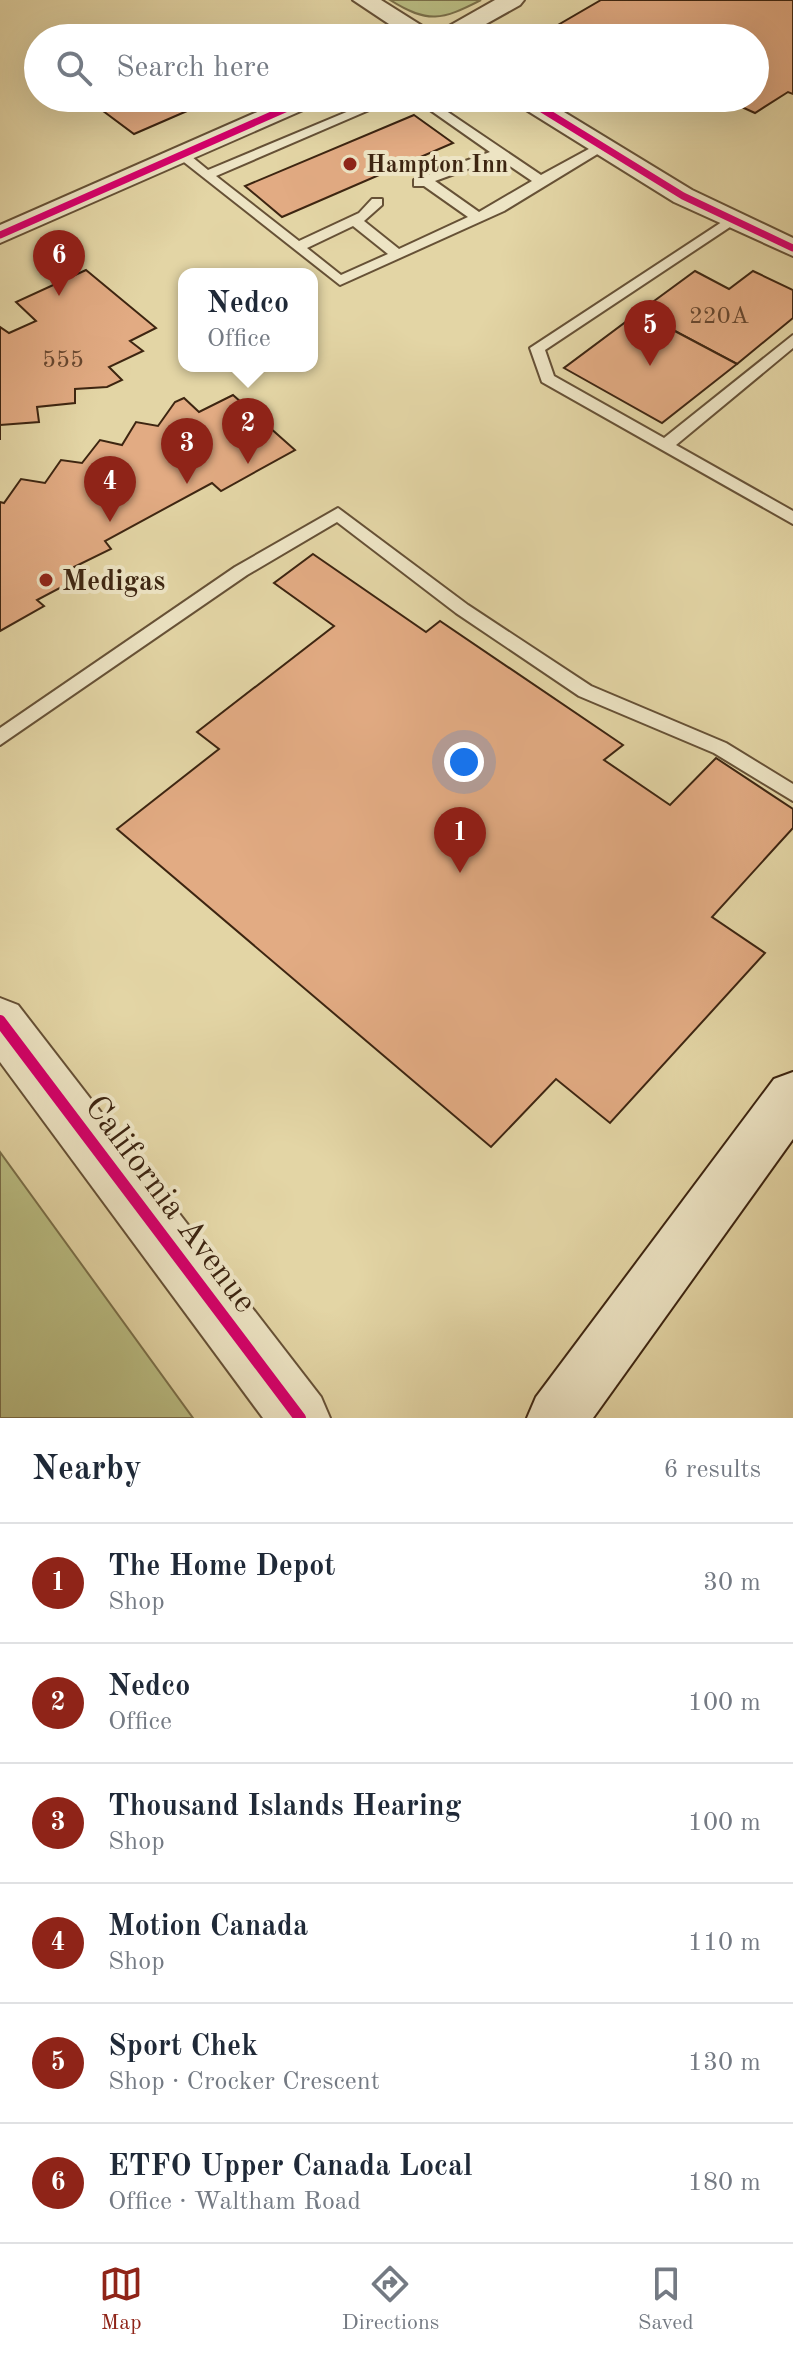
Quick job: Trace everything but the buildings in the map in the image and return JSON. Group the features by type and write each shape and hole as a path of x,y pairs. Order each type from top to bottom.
{"street":[{"path":"365,0 404,24"},
{"path":"469,24 512,0"},
{"path":"0,235 278,112"},
{"path":"547,112 683,196 793,248"},
{"name":"California Avenue","path":"0,1021 300,1418"},
{"path":"557,1418 793,1096"}],"lane":[{"path":"207,175 358,112"},
{"path":"439,112 541,181"},
{"path":"181,155 340,281 478,218 603,147"},
{"path":"478,218 422,182 499,153"},
{"path":"298,247 364,216 377,202"},
{"path":"731,220 537,348 547,379 793,518"},
{"path":"355,221 398,255"},
{"path":"665,446 793,340"},
{"path":"0,738 241,571 338,514 462,609 585,691 720,748 793,793"}],"green space":[{"path":"390,0 481,0 456,12 425,16"},
{"path":"0,1152 193,1418 0,1418"}],"cycle path":[{"path":"0,235 278,112"},
{"path":"547,112 683,196 793,248"},
{"path":"0,1021 300,1418"}],"place":[{"name":"Hampton Inn","path":"350,164"},
{"name":"ETFO Upper Canada Local","path":"59,296"},
{"name":"Sport Chek","path":"650,366"},
{"name":"Nedco","path":"248,464"},
{"name":"Thousand Islands Hearing","path":"187,484"},
{"name":"Motion Canada","path":"110,522"},
{"name":"Medigas","path":"46,580"},
{"name":"The Home Depot","path":"460,873"}]}
